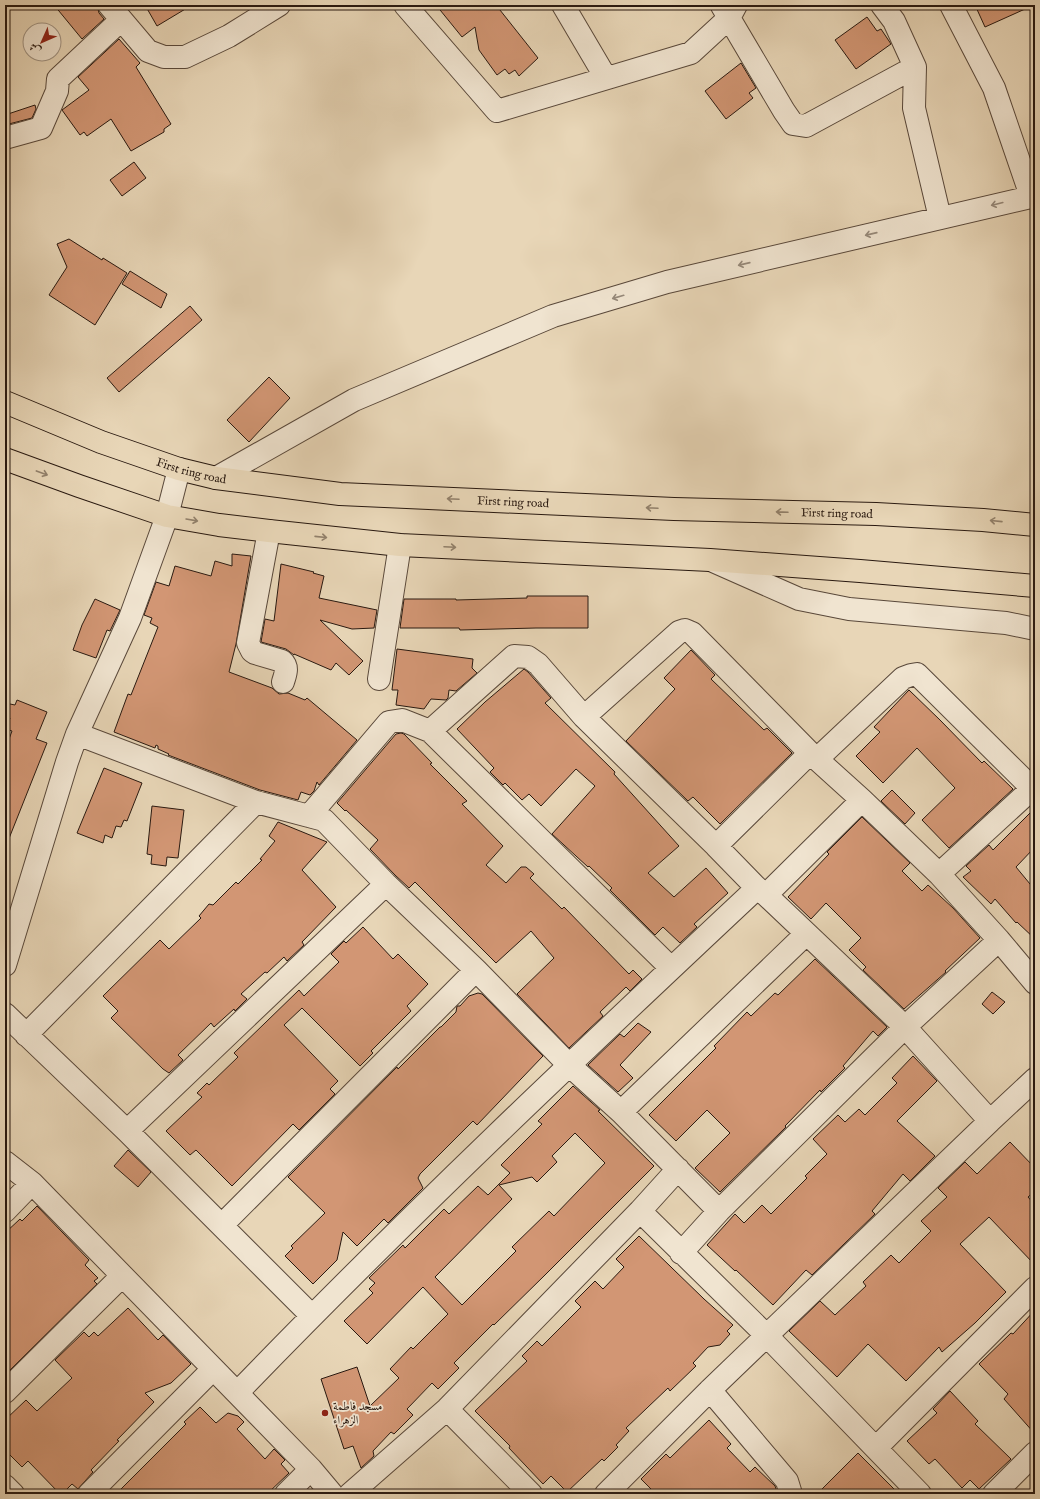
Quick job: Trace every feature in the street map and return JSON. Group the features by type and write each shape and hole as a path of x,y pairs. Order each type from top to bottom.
{"main road":[{"name":"First ring road","path":"5,402 101,442 179,468 216,478 340,494 674,509 876,514 983,520 1035,525"},
{"path":"5,459 167,516 219,525 400,545 710,560 860,570 1035,586"}],"street":[{"path":"5,138 41,128 57,90 58,79 115,12 148,51 164,57 185,57 229,36 279,5"},
{"path":"405,5 497,111 691,53 728,9 784,111 793,124 806,126 915,67"},
{"path":"563,5 606,78"},
{"path":"882,5 894,21 915,67 914,108 940,218"},
{"path":"216,478 354,400 553,316 667,282 1033,196 994,88 951,5"},
{"path":"5,964 67,762 77,734 130,618 167,516 179,468"},
{"path":"269,531 247,639 252,651 255,653 285,663 287,669 283,682"},
{"path":"379,679 400,545"},
{"path":"710,560 798,599 849,609 1006,623 1035,629"},
{"path":"584,717 679,632 685,630 692,633 813,756 862,800 939,874 999,940 1035,984"},
{"path":"430,731 514,656 528,657 538,664 584,717 761,891 905,1027 990,1121"},
{"path":"716,846 813,756 903,678 917,674 1034,788 939,874"},
{"path":"309,816 389,722 402,720 430,731 671,968"},
{"path":"77,734 256,802 324,820 386,884 476,970 568,1064 622,1112 719,1211"},
{"path":"237,1393 312,1316 568,1064 671,968 761,891 862,800"},
{"path":"26,1035 256,802"},
{"path":"127,1131 386,884"},
{"path":"622,1112 806,934"},
{"path":"681,1253 719,1211 905,1027 999,940"},
{"path":"222,1225 476,970"},
{"path":"5,1014 127,1131 312,1316"},
{"path":"606,1494 710,1390 1035,1079"},
{"path":"5,1162 32,1183 311,1469 332,1494"},
{"path":"350,1494 447,1409 640,1212 678,1169"},
{"path":"5,1211 32,1183"},
{"path":"640,1212 766,1336 920,1494"},
{"path":"5,1392 122,1276"},
{"path":"876,1448 1035,1288"},
{"path":"89,1494 213,1369"},
{"path":"710,1390 787,1482 791,1494"},
{"path":"447,1409 531,1494"},
{"path":"994,1494 1035,1453"},
{"path":"286,1494 311,1469"},
{"path":"5,1486 13,1494"}],"building":[{"path":"54,5 97,5 99,13 104,19 82,39"},
{"path":"145,5 192,5 157,26"},
{"path":"436,5 496,5 538,58 519,76 515,70 509,74 505,69 497,75 479,50 475,27 462,37"},
{"path":"975,5 1034,5 985,27"},
{"path":"867,17 877,31 881,29 891,44 856,69 835,40"},
{"path":"119,39 140,63 136,67 171,124 164,129 164,132 131,151 111,119 87,136 84,132 80,135 62,110 89,90 78,77"},
{"path":"741,63 756,88 749,93 753,98 726,119 705,91"},
{"path":"35,105 36,109 32,118 5,125 5,115"},
{"path":"134,162 146,178 122,196 110,180"},
{"path":"69,239 102,260 103,258 127,273 95,325 49,295 67,267 57,244"},
{"path":"130,271 167,294 161,308 122,284"},
{"path":"190,306 202,320 119,392 107,378"},
{"path":"269,377 290,398 249,442 227,420"},
{"path":"232,554 251,556 236,644 229,672 272,688 279,694 288,693 305,700 307,698 357,740 319,785 317,782 314,791 310,795 301,792 298,800 260,790 168,755 169,754 158,749 158,746 156,745 155,748 114,732 128,694 131,695 158,627 150,623 152,618 144,615 156,582 169,586 175,566 211,576 215,561 232,566"},
{"path":"281,564 324,576 319,598 377,610 374,628 352,629 320,620 363,661 349,675 336,663 331,670 294,655 286,649 261,642 265,619 274,621"},
{"path":"527,596 588,596 588,628 460,630 459,628 400,628 404,599 456,600 527,598"},
{"path":"95,599 120,610 110,631 107,630 96,658 73,650 82,625"},
{"path":"397,649 473,659 472,668 477,673 456,691 449,690 448,698 446,700 431,699 424,709 396,705 398,690 392,690"},
{"path":"691,650 715,675 711,679 764,730 767,728 792,753 720,824 693,797 688,801 626,741 675,689 664,678"},
{"path":"524,669 551,698 545,703 615,772 614,774 679,846 648,873 674,897 706,868 728,893 694,924 697,927 680,943 663,927 655,935 610,890 612,888 552,834 595,786 576,769 541,806 529,794 522,800 505,783 503,785 490,772 494,768 457,729 485,702"},
{"path":"909,690 982,763 984,761 1013,789 949,848 922,820 955,788 917,748 883,783 856,756 880,732 874,727"},
{"path":"17,700 47,712 36,739 47,743 6,846 5,750 12,731 6,729 10,718 5,717 5,703 15,705"},
{"path":"396,734 404,734 432,763 430,764 467,801 462,804 503,846 486,865 506,883 521,867 526,867 534,874 530,878 562,909 564,907 629,974 633,970 642,979 630,991 626,987 600,1012 603,1016 569,1048 517,994 554,958 531,931 496,963 415,882 409,888 395,875 370,849 378,840 337,803"},
{"path":"104,768 142,783 127,821 124,820 121,827 116,826 112,838 105,835 103,843 77,833"},
{"path":"892,790 915,813 905,824 881,801"},
{"path":"152,806 184,810 178,858 167,857 166,866 151,864 152,855 147,854"},
{"path":"1035,808 1035,847 1016,867 1035,890 1035,939 1017,922 1016,923 995,899 991,904 963,877 971,871 966,866 989,845 993,850"},
{"path":"862,817 910,863 902,871 922,891 928,885 953,908 980,938 945,971 946,972 904,1009 863,970 866,967 849,950 861,938 826,903 811,919 788,897 829,854 827,852"},
{"path":"278,822 327,842 302,870 336,907 302,942 304,945 287,961 284,957 241,994 247,999 235,1011 234,1009 214,1027 211,1023 178,1055 183,1060 169,1073 163,1069 111,1018 118,1011 103,996 160,940 169,949 201,918 199,916 209,904 213,905 236,882 238,884 262,860 260,859 275,841 269,836"},
{"path":"363,927 393,959 398,954 428,984 407,1006 411,1011 371,1051 373,1053 360,1066 302,1008 284,1025 338,1081 330,1089 335,1094 299,1130 293,1124 232,1186 196,1150 190,1155 166,1131 202,1097 197,1093 207,1083 209,1085 238,1057 234,1053 299,990 304,996 339,962 331,954 344,941 346,943"},
{"path":"815,959 887,1027 878,1036 873,1031 843,1066 845,1068 821,1092 820,1090 785,1126 786,1127 720,1192 695,1168 730,1133 707,1110 676,1141 649,1115 716,1048 714,1046 747,1012 751,1016 775,993 778,995"},
{"path":"992,992 1005,1002 993,1014 982,1004"},
{"path":"478,993 482,994 543,1056 477,1125 473,1121 420,1174 418,1178 423,1188 388,1223 384,1219 357,1246 343,1232 337,1260 313,1284 285,1256 293,1248 291,1246 325,1213 288,1177 397,1067 398,1069 456,1012 457,1006 460,1006 469,996"},
{"path":"638,1023 651,1032 620,1065 633,1078 618,1092 588,1065 620,1034 624,1037"},
{"path":"913,1056 937,1081 897,1121 935,1156 910,1181 903,1174 872,1211 875,1214 812,1275 806,1270 773,1305 707,1245 735,1214 744,1223 762,1205 771,1214 807,1178 805,1176 827,1154 813,1139 838,1115 845,1122 859,1109 865,1115 897,1083 892,1078"},
{"path":"573,1086 600,1110 598,1111 654,1166 454,1363 459,1368 438,1389 432,1383 407,1409 413,1415 394,1434 391,1432 373,1451 374,1456 361,1468 353,1446 344,1449 321,1379 357,1367 370,1406 399,1378 390,1369 411,1347 413,1349 448,1314 423,1287 367,1344 344,1321 373,1293 369,1289 375,1283 369,1278 403,1245 405,1248 444,1209 449,1214 478,1186 488,1195 510,1173 501,1165 542,1124 538,1121","holes":["575,1133 605,1163 554,1216 549,1211 512,1247 516,1251 462,1305 435,1277 512,1199 499,1185 532,1177 537,1182 557,1162 552,1156"]},
{"path":"1010,1142 1035,1168 1035,1191 1028,1197 1035,1205 1035,1265 989,1217 960,1244 1006,1292 975,1323 942,1352 939,1347 906,1381 868,1344 837,1377 789,1331 820,1301 835,1315 866,1286 863,1282 891,1255 899,1263 931,1231 921,1221 947,1197 938,1188 965,1162 977,1174"},
{"path":"128,1150 151,1172 138,1187 114,1166"},
{"path":"37,1206 89,1260 85,1265 98,1278 94,1281 97,1284 10,1370 5,1365 5,1233 20,1219 22,1221"},
{"path":"639,1236 733,1325 727,1331 730,1334 720,1345 708,1347 693,1363 696,1366 670,1391 668,1388 626,1428 629,1431 616,1445 618,1447 604,1461 602,1459 567,1492 551,1476 543,1484 509,1448 510,1446 475,1411 527,1361 522,1356 537,1341 542,1346 581,1307 575,1301 595,1281 603,1289 624,1267 616,1259"},
{"path":"128,1308 158,1340 163,1335 191,1364 171,1383 145,1393 154,1402 117,1440 119,1441 91,1470 93,1472 78,1489 72,1484 62,1494 60,1494 28,1461 22,1467 5,1450 5,1420 26,1400 37,1411 72,1378 55,1360 84,1332 89,1337 94,1332 98,1336"},
{"path":"1035,1310 1035,1434 1004,1399 1008,1394 979,1364 1011,1333 1013,1334"},
{"path":"950,1391 978,1421 975,1424 1011,1459 979,1489 970,1480 962,1488 935,1459 929,1464 907,1441 937,1413 933,1409"},
{"path":"200,1407 216,1423 228,1413 238,1416 244,1422 237,1429 265,1459 274,1449 285,1460 281,1464 289,1473 267,1494 116,1494 186,1424 184,1422"},
{"path":"709,1420 731,1444 727,1448 750,1472 755,1467 775,1486 778,1494 656,1494 641,1479 666,1454 670,1458"},
{"path":"858,1453 899,1494 817,1494"}],"place":[{"name":"مسجد فاطمة الزهراء","path":"325,1413"}]}
